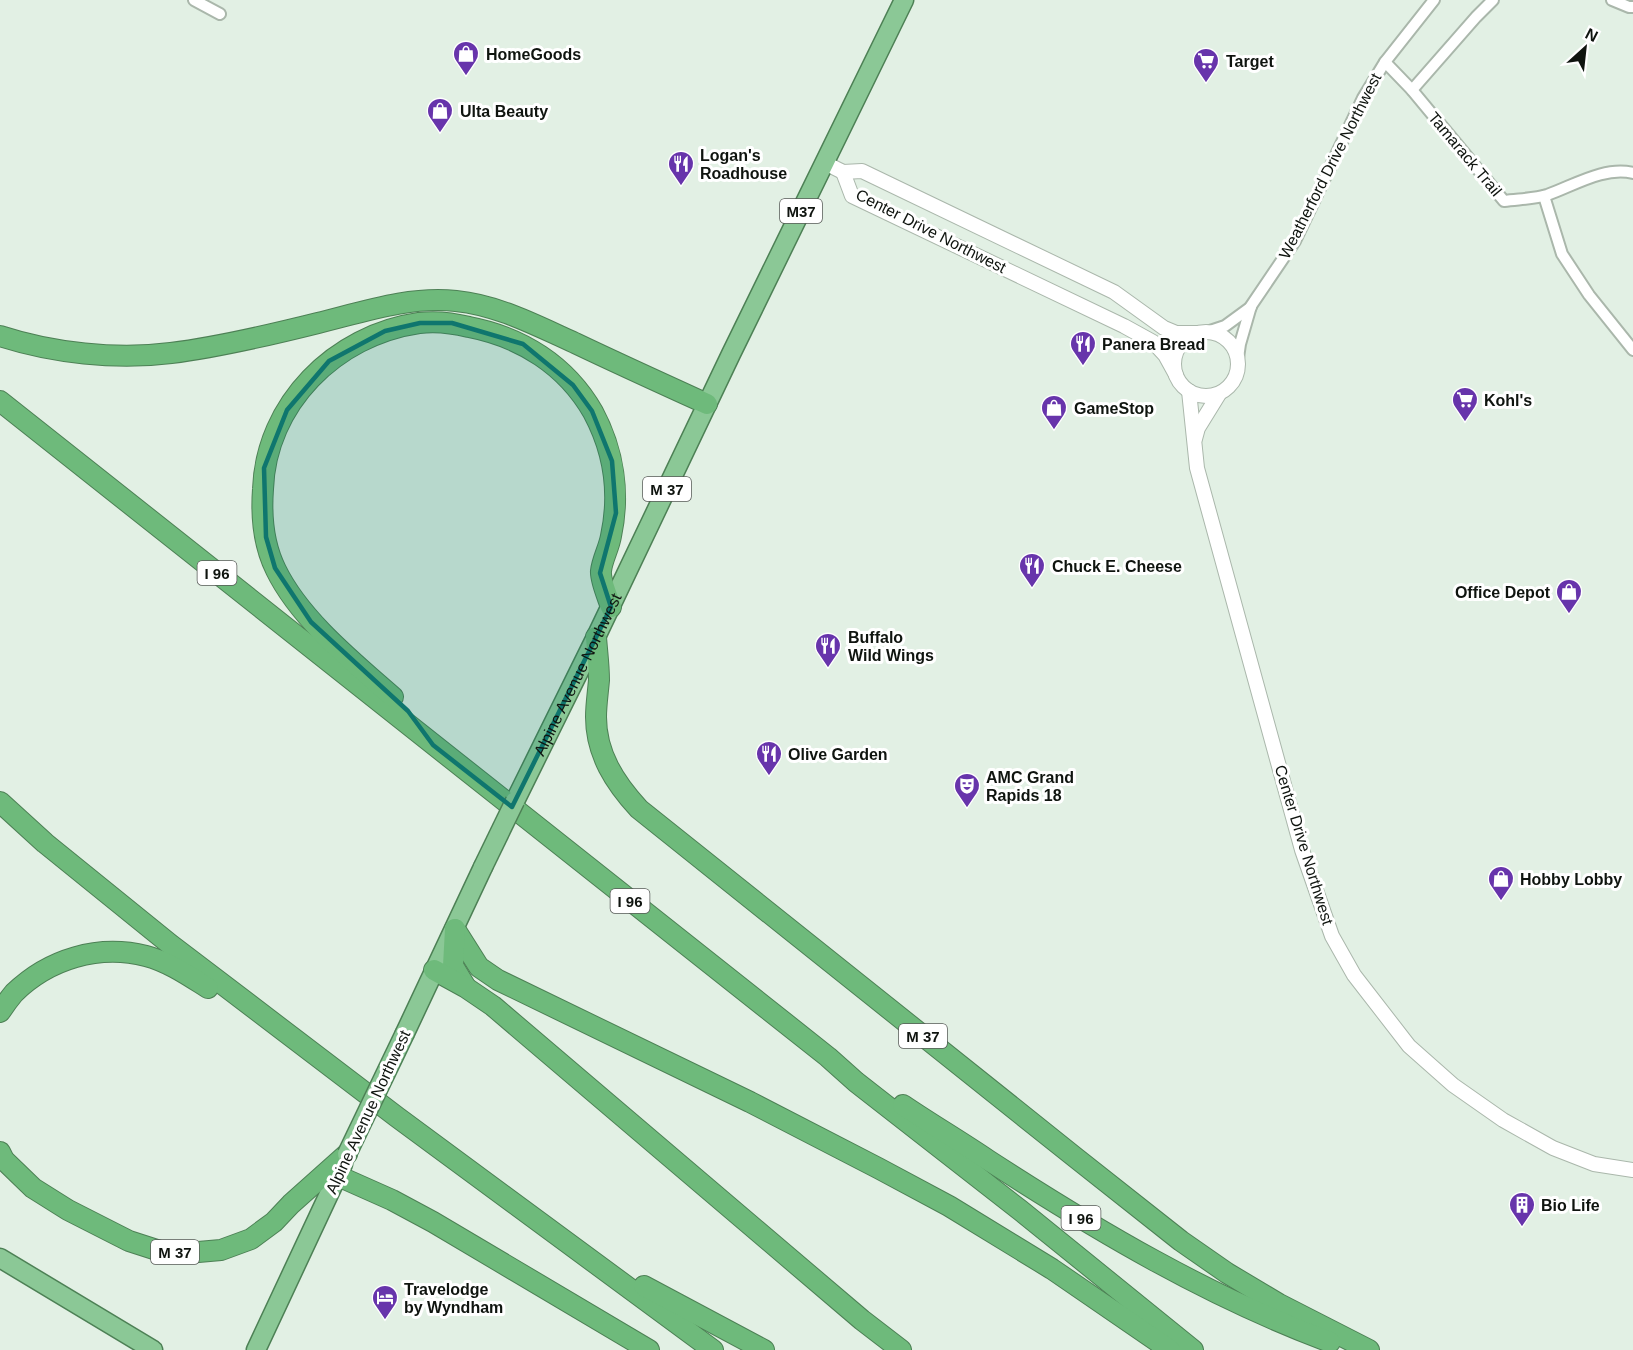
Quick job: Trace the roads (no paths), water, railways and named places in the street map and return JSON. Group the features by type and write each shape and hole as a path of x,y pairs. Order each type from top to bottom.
{"highway":[{"name":"Alpine Avenue Northwest","path":"256,1350 483,867 904,0"},
{"path":"0,336 50,349 93,354 170,353 290,330 399,303 429,300 457,301 487,306 523,319 707,404"},
{"path":"433,745 408,711 311,622 291,597 275,568 266,537 262,508 264,468 273,437 287,410 303,387 329,361 351,346 385,331 420,323 452,323 493,332 523,344 552,364 573,385 592,411 604,436 612,461 616,513 611,539 600,573 611,607"},
{"name":"I 96","path":"0,401 828,1057 865,1078 1022,1182 1152,1259 1243,1305 1350,1350"},
{"name":"M 37","path":"596,638 599,677 596,719 599,744 620,788 639,809 1181,1241 1227,1273 1279,1304 1369,1350"},
{"path":"0,802 45,843 171,945 397,1117 713,1350"},
{"path":"455,929 453,966 465,987"},
{"path":"455,929 479,967 498,980 878,1167 949,1206 1052,1269 1170,1350"},
{"path":"0,1012 13,994 58,962 88,953 113,951 147,956 181,970 218,994 268,1019"},
{"path":"434,970 493,1006 862,1320 901,1350"},
{"path":"828,1057 856,1082 1020,1210 1192,1350"},
{"name":"M 37","path":"0,1152 4,1160 33,1188 68,1210 129,1241 160,1251 187,1253 221,1250 251,1239 274,1222 347,1154"},
{"path":"338,1176 392,1200 442,1227 649,1350"},
{"path":"576,1248 764,1350"},
{"path":"0,1258 153,1350"}],"street":[{"path":"194,0 220,14"},
{"name":"Weatherford Drive Northwest","path":"1238,358 1251,306 1295,241 1363,98 1385,62 1434,0"},
{"path":"1412,90 1493,0"},
{"path":"1612,0 1633,7"},
{"name":"Tamarack Trail","path":"1385,62 1412,90 1504,201 1544,196 1601,175 1623,171 1633,173"},
{"path":"825,163 843,172"},
{"name":"Center Drive Northwest","path":"1176,375 1165,355 1153,342 1115,321 852,196 843,172 862,171 1114,292 1164,328 1176,333 1202,332"},
{"path":"1544,196 1563,254 1589,295 1633,350"},
{"name":"Weatherford Drive Northwest","path":"1202,332 1225,326 1251,306"},
{"path":"1202,332 1218,334 1227,339 1238,358 1235,379 1219,394 1209,396 1198,395 1181,384 1174,365 1175,354 1180,345 1187,338 1202,332"},
{"name":"Center Drive Northwest","path":"1189,391 1197,468 1302,850 1332,936 1354,975 1409,1046 1453,1085 1503,1120 1552,1148 1594,1164 1633,1170"},
{"path":"1194,441 1198,428 1219,394"}],"place":[{"name":"HomeGoods","path":"466,77"},
{"name":"Target","path":"1206,84"},
{"name":"Ulta Beauty","path":"440,134"},
{"name":"Logan's Roadhouse","path":"681,187"},
{"name":"Panera Bread","path":"1083,367"},
{"name":"Kohl's","path":"1465,423"},
{"name":"GameStop","path":"1054,431"},
{"name":"Chuck E. Cheese","path":"1032,589"},
{"name":"Office Depot","path":"1569,615"},
{"name":"Buffalo Wild Wings","path":"828,669"},
{"name":"Olive Garden","path":"769,777"},
{"name":"AMC Grand Rapids 18","path":"967,809"},
{"name":"Hobby Lobby","path":"1501,902"},
{"name":"Bio Life","path":"1522,1228"},
{"name":"Travelodge by Wyndham","path":"385,1321"}]}
